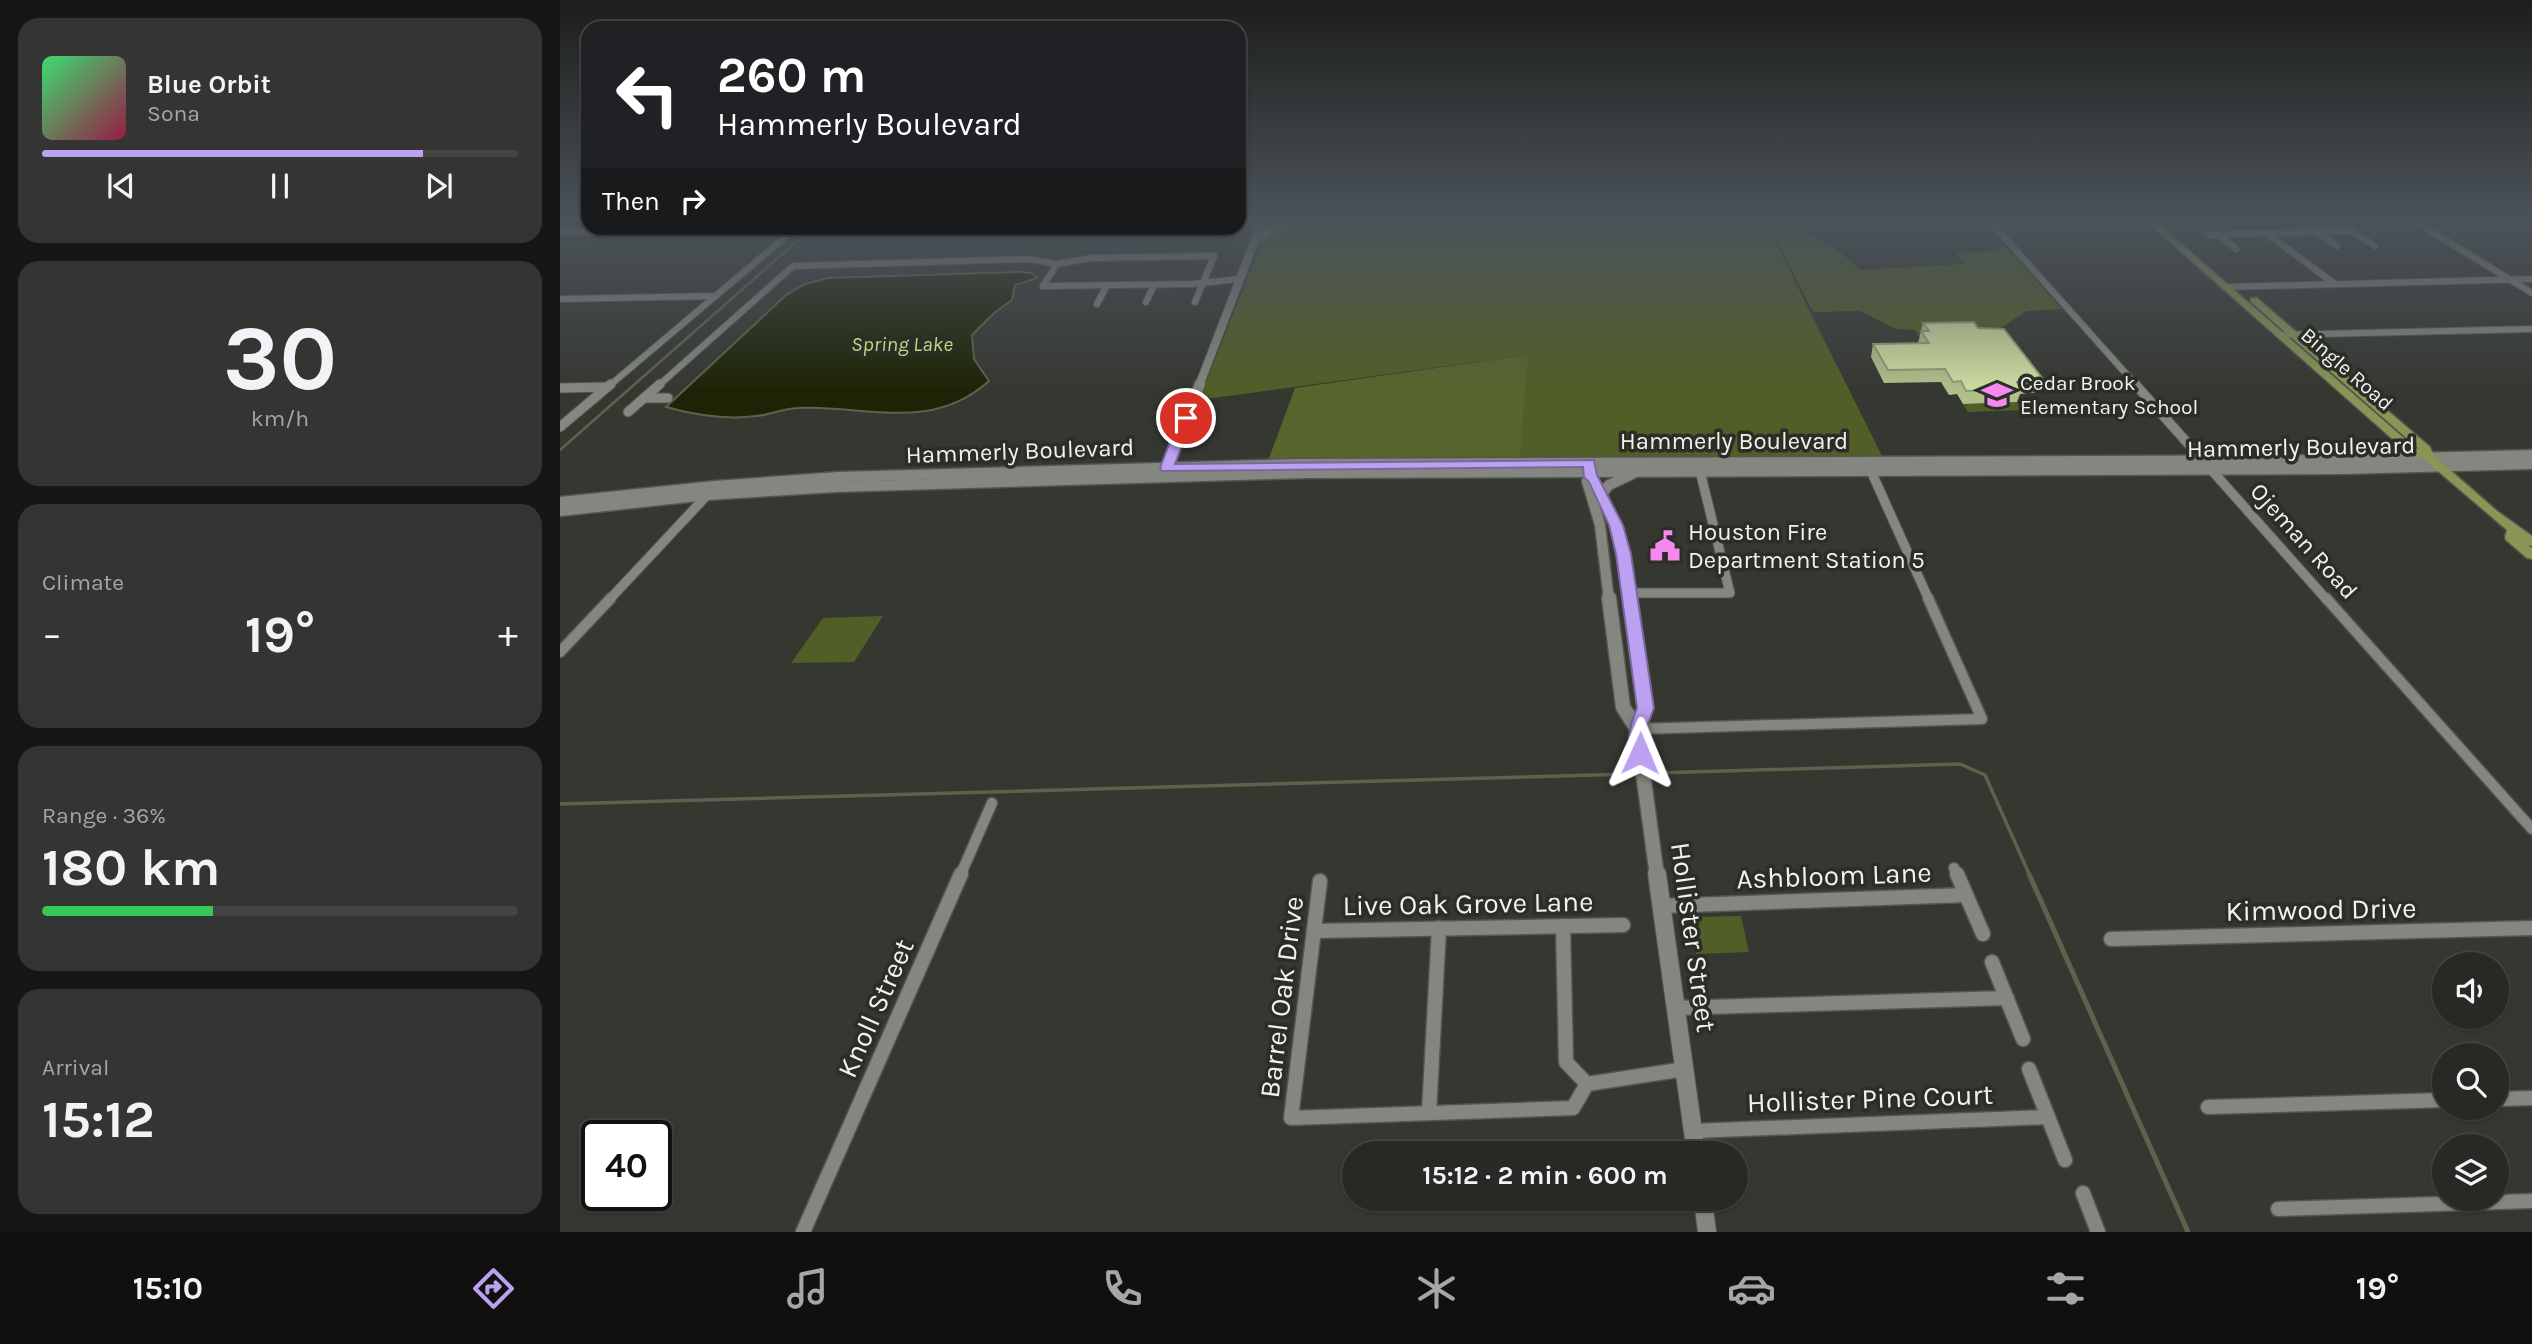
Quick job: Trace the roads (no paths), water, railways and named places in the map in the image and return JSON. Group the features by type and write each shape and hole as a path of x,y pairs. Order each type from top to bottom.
{"main road":[{"path":"1165,472 1240,276"},
{"name":"Bingle Road","path":"2213,276 2410,449 2434,462 2532,542"},
{"name":"Bingle Road","path":"2227,276 2426,449 2434,462"},
{"path":"2338,386 2353,386"},
{"name":"Hammerly Boulevard","path":"560,502 715,486 1165,472 1306,473 1807,466 2212,469 2434,462 2532,455"},
{"name":"Hammerly Boulevard","path":"1590,470 1700,471 1807,466 1871,471 2204,460 2532,464"},
{"name":"Hollister Street","path":"1590,470 1616,525 1629,593 1646,708 1637,729"},
{"name":"Hollister Street","path":"1590,470 1587,481 1600,525 1623,707 1637,729 1694,1141"},
{"path":"1601,495 1619,479 1640,472"},
{"name":"Hammerly Boulevard","path":"560,511 837,482"},
{"name":"Bingle Road","path":"2513,529 2511,537 2532,555"},
{"path":"1704,1211 1707,1232"}],"street":[{"path":"560,427 738,276"},
{"path":"628,412 781,276"},
{"path":"1049,276 1043,286 1202,283 1208,286 1238,282"},
{"path":"1195,302 1205,276"},
{"name":"Ojeman Road","path":"2039,276 2532,829"},
{"path":"2325,276 2335,284"},
{"path":"2506,276 2532,293"},
{"path":"2224,286 2532,279"},
{"path":"1097,304 1107,285"},
{"path":"1146,302 1154,285"},
{"path":"560,299 715,296"},
{"path":"2279,335 2532,329"},
{"path":"560,388 607,387"},
{"path":"644,398 668,398"},
{"path":"1629,593 1730,593 1700,471"},
{"path":"1637,729 1982,719 1871,471"},
{"path":"560,652 715,486"},
{"name":"Knoll Street","path":"803,1232 992,803"},
{"path":"1954,868 1983,934"},
{"name":"Barrel Oak Drive","path":"1320,881 1291,1118 1429,1113"},
{"name":"Ashbloom Lane","path":"1662,906 1965,895"},
{"name":"Live Oak Grove Lane","path":"1314,931 1623,925"},
{"path":"1563,926 1566,1062 1587,1084"},
{"path":"1439,928 1429,1113 1573,1108 1587,1084"},
{"name":"Kimwood Drive","path":"2111,939 2532,929"},
{"path":"1992,962 2023,1039"},
{"path":"1676,1009 2007,998"},
{"path":"1587,1084 1685,1069"},
{"path":"2029,1069 2065,1160"},
{"path":"2509,1099 2532,1098"},
{"path":"2208,1107 2432,1100"},
{"name":"Hollister Pine Court","path":"1693,1131 2048,1117"},
{"path":"2083,1193 2098,1232"},
{"path":"2278,1209 2532,1201"}],"water":[{"name":"Spring Lake","path":"827,278 1037,278 1015,285 1012,300 972,335 974,359 989,381 967,397 944,407 898,413 799,408 762,415 722,417 666,407 785,296 803,285"}],"waterway":[{"path":"560,450 757,276"},
{"path":"1656,773 1960,764 1985,775 2030,876"},
{"path":"560,804 1631,774"},
{"path":"2029,874 2188,1232"}],"place":[{"name":"Cedar Brook Elementary School","path":"1997,395"},
{"name":"Houston Fire Department Station 5","path":"1665,546"}]}
